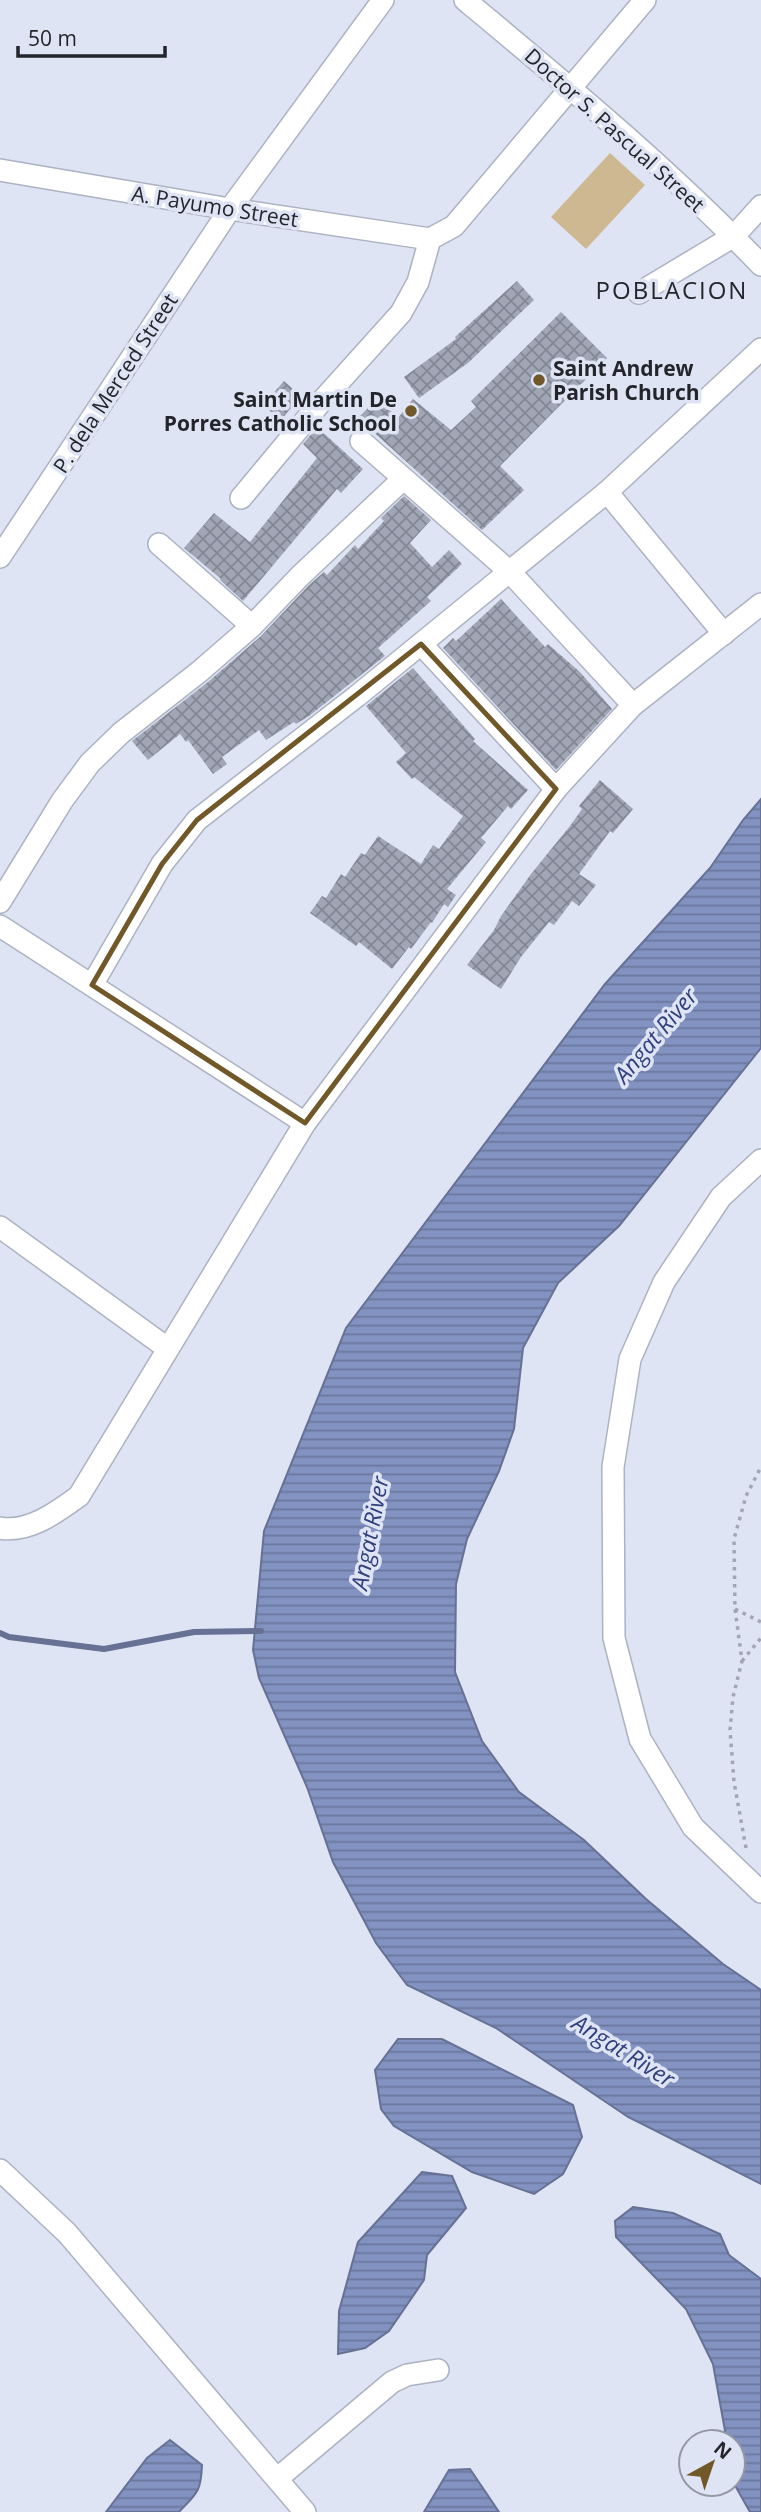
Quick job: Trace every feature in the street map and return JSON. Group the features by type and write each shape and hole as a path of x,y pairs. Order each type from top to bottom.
{"street":[{"name":"P. dela Merced Street","path":"0,557 230,209 383,0"},
{"name":"Doctor S. Pascual Street","path":"465,0 572,89 734,236 761,265"},
{"path":"241,498 320,402 401,313 418,282 430,239 454,226 645,0"},
{"name":"A. Payumo Street","path":"0,170 430,239"},
{"path":"639,293 734,236 761,206"},
{"path":"92,985 162,864 197,820 421,644 607,492 761,349"},
{"path":"361,441 509,571 634,705"},
{"path":"0,902 62,801 90,763 153,706 199,672 252,626 300,576 402,479"},
{"path":"607,492 724,634"},
{"path":"159,544 252,626"},
{"path":"0,1528 9,1529 47,1519 79,1496 305,1123 556,789 634,705 761,604"},
{"path":"421,644 556,789"},
{"path":"0,926 305,1123"},
{"path":"761,1160 721,1197 664,1282 630,1359 612,1467 614,1638 640,1740 693,1827 761,1892"},
{"path":"0,1227 167,1348"},
{"path":"0,2171 67,2233 305,2512"},
{"path":"278,2478 392,2382 407,2375 438,2370"}],"path":[{"path":"747,1854 734,1782 730,1730 733,1697 742,1661 735,1609 734,1539 746,1496 761,1467"},
{"path":"735,1609 761,1622"},
{"path":"742,1661 761,1637"}],"highlighted area":[{"path":"421,644 556,789 305,1123 92,985 162,864 197,820"}],"shaded area":[{"path":"610,153 645,185 586,249 551,217"}],"water":[{"name":"Angat River","path":"761,799 761,1048 619,1226 558,1283 523,1348 514,1429 499,1471 467,1539 456,1584 455,1672 482,1741 519,1792 584,1840 646,1899 723,1964 761,1990 761,2184 628,2117 496,2028 407,1985 376,1943 333,1862 307,1787 259,1678 253,1650 264,1531 346,1328 605,984 710,868"},
{"path":"398,2039 442,2039 573,2105 582,2137 563,2174 534,2194 472,2172 394,2126 381,2109 375,2070"},
{"path":"422,2172 452,2176 466,2208 427,2255 424,2280 389,2331 365,2348 338,2354 339,2311 358,2242"},
{"path":"633,2207 673,2213 720,2234 729,2255 761,2279 761,2512 750,2512 742,2498 747,2498 747,2428 724,2428 713,2364 686,2309 616,2237 615,2221"},
{"path":"170,2440 202,2465 199,2487 190,2500 179,2512 106,2512 147,2458"},
{"path":"470,2469 499,2512 424,2512 449,2470"}],"building":[{"path":"517,281 534,300 468,363 419,398 404,377 456,339 455,337"},
{"path":"561,312 607,358 500,466 524,490 482,530 358,418 378,398 398,418 413,399 451,430 476,407 471,401"},
{"path":"284,381 301,396 281,420 263,405"},
{"path":"317,427 363,469 341,493 337,489 243,601 184,548 214,513 250,542 317,458 303,444"},
{"path":"404,496 431,520 410,543 432,567 449,550 462,564 427,597 431,601 378,648 385,656 296,724 294,722 266,740 259,730 222,757 227,764 213,774 188,740 186,742 180,734 148,760 132,741 208,682 261,636 309,585 324,572 327,575 355,545 358,549 384,521 381,518"},
{"path":"501,599 545,647 548,644 580,672 612,709 556,770 443,648 453,638 456,641"},
{"path":"413,668 475,739 473,741 528,790 511,809 508,806 481,838 486,842 447,889 456,895 448,907 444,904 432,923 392,969 359,942 356,946 310,913 322,896 326,898 341,874 345,877 361,853 365,855 378,836 421,864 433,845 439,849 463,816 414,777 412,779 396,762 406,753 366,706"},
{"path":"600,780 633,809 613,833 610,831 579,874 596,885 579,906 572,901 554,925 549,922 521,957 501,989 467,965 531,874 570,826 582,809 579,806"}],"waterway":[{"path":"0,1633 9,1637 104,1649 194,1632 261,1631"}],"place":[{"name":"Saint Andrew Parish Church","path":"539,380"},
{"name":"Saint Martin De Porres Catholic School","path":"411,411"}],"district":[{"name":"POBLACION","path":"672,289"}]}
